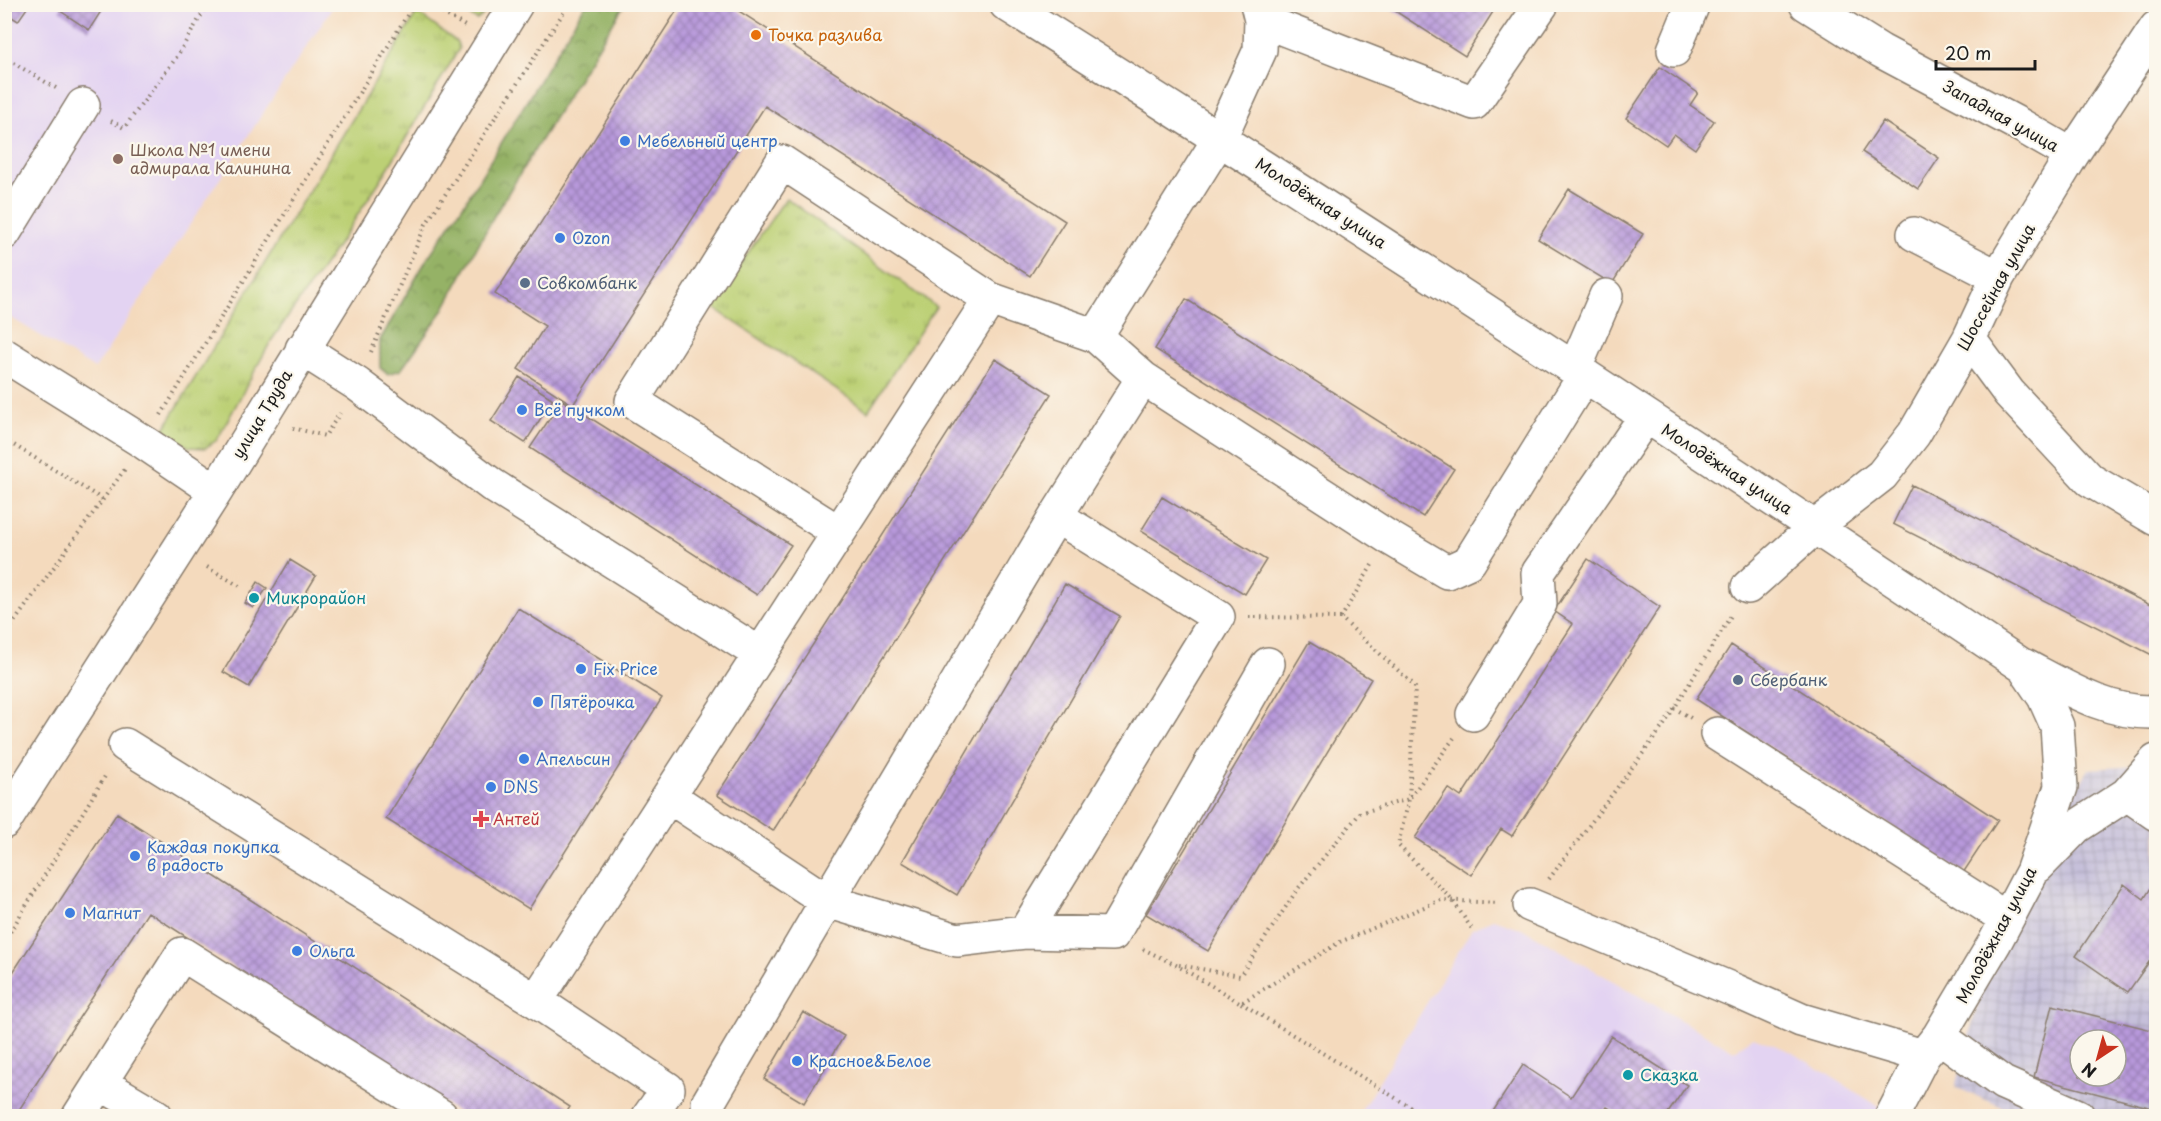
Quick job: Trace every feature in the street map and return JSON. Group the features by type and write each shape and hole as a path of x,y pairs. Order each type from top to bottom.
{"street":[{"name":"улица Труда","path":"4,822 216,491 516,4"},
{"name":"Молодёжная улица","path":"1006,4 1220,138 1580,372 2023,666 2057,726 2061,787 2032,872 1892,1116"},
{"path":"1096,336 1220,138 1260,50 1258,12 1474,103 1542,4"},
{"path":"1674,50 1693,4"},
{"name":"Западная улица","path":"1806,4 1881,51 2072,155"},
{"name":"Шоссейная улица","path":"1748,587 1815,527 1882,475 1914,434 1969,339 1998,277 2072,155 2157,28"},
{"path":"4,233 83,105"},
{"path":"838,532 632,400 782,162 990,300 1096,336 1143,378 1388,537 1447,572 1469,562 1580,372 1606,296"},
{"path":"1914,234 1998,277"},
{"path":"536,1001 990,300"},
{"path":"1969,339 2009,393 2090,480 2157,519"},
{"path":"302,349 357,384 492,485 760,654"},
{"path":"4,356 145,442 216,491"},
{"path":"125,745 536,1001 668,1089 719,1110 827,901 1056,516 1143,378"},
{"path":"1473,714 1540,604 1538,573 1646,416"},
{"path":"1025,932 1218,617 1056,516"},
{"path":"670,797 827,901 957,940 1025,932 1113,934 1268,664"},
{"path":"2023,666 2104,705 2136,713 2157,712"},
{"path":"1717,734 2007,919"},
{"path":"2032,872 2076,827 2127,794 2157,761"},
{"path":"2127,794 2157,814"},
{"path":"1530,905 1736,990 1801,1020 1931,1046 2003,1083 2078,1116"},
{"path":"79,1116 182,954 439,1116"},
{"path":"100,1083 156,1116"},
{"path":"649,1116 668,1089"}],"path":[{"path":"8,60 124,128 176,58 208,4"},
{"path":"4,636 145,442 414,4"},
{"path":"427,4 473,31"},
{"path":"283,426 326,436 357,384 426,224 568,4"},
{"path":"4,439 102,499"},
{"path":"1341,618 1388,537"},
{"path":"202,564 243,588"},
{"path":"1241,1003 1340,942 1441,900 1530,905 1664,725 1748,587"},
{"path":"1218,617 1341,618 1415,686 1409,799 1398,845 1453,901 1472,929"},
{"path":"1176,965 1240,976 1297,890 1360,813 1409,799 1473,714"},
{"path":"4,942 125,745"},
{"path":"1113,934 1176,965 1425,1116"}],"shaded area":[{"name":"Школа №1 имени адмирала Калинина","path":"4,5 334,5 95,369 5,314"},
{"path":"2156,750 2156,1116 2024,1116 1955,1087 2005,905 2089,769 2139,766"},
{"path":"1493,919 1525,930 1734,1051 1753,1037 1792,1052 1880,1107 1874,1116 1358,1116 1472,929"}],"green space":[{"path":"452,5 490,5 477,20"},
{"path":"585,5 624,5 494,216 442,312 401,370 387,374 380,368 380,340 427,259 466,201"},
{"path":"417,13 457,42 459,49 387,170 271,341 217,440 205,448 189,447 162,432"},
{"path":"786,198 936,307 868,411 711,306"}],"building":[{"path":"681,4 728,4 1065,221 1030,276 765,106 573,405 518,369 545,326 495,294"},
{"path":"1384,4 1498,4 1465,56"},
{"path":"4,5 29,5 18,21 4,12"},
{"path":"63,5 105,5 89,30 59,10"},
{"path":"1660,67 1698,93 1690,105 1714,121 1695,149 1674,134 1666,145 1626,118"},
{"path":"1883,121 1939,158 1918,189 1862,152"},
{"path":"1569,189 1643,234 1612,284 1538,239"},
{"path":"1186,299 1454,469 1423,517 1155,349"},
{"path":"995,359 1051,394 773,831 717,795"},
{"name":"Всё пучком","path":"519,377 553,399 525,443 491,421"},
{"path":"562,400 791,545 757,595 530,448"},
{"path":"1912,485 2156,608 2156,657 1893,524"},
{"path":"1162,497 1266,560 1245,594 1141,531"},
{"path":"1588,559 1660,607 1512,836 1501,829 1471,875 1415,838 1448,788 1461,797 1573,624 1554,611"},
{"path":"290,560 316,576 249,687 223,672"},
{"name":"Микрорайон","path":"258,582 267,588 253,608 245,603"},
{"path":"1065,584 1120,616 957,895 902,862"},
{"name":"Апельсин","path":"518,608 662,698 529,909 386,819"},
{"path":"1309,642 1371,679 1208,951 1146,914"},
{"path":"1731,645 1998,820 1963,873 1696,699"},
{"path":"117,813 570,1107 564,1116 464,1116 148,912 15,1116 4,1116 4,986"},
{"path":"2156,880 2156,952 2128,992 2076,956 2124,884 2144,899"},
{"path":"2052,1005 2156,1031 2156,1109 2076,1088 2128,1088 2128,1028 2068,1028 2068,1086 2034,1077"},
{"path":"803,1012 844,1036 804,1103 764,1079"},
{"name":"Сказка","path":"1611,1036 1687,1085 1666,1116 1622,1116 1607,1107 1601,1116 1490,1116 1523,1065 1571,1097"}],"place":[{"name":"Точка разлива","path":"756,35"},
{"name":"Мебельный центр","path":"625,141"},
{"name":"Школа №1 имени адмирала Калинина","path":"118,159"},
{"name":"Ozon","path":"560,238"},
{"name":"Совкомбанк","path":"525,283"},
{"name":"Всё пучком","path":"522,410"},
{"name":"Микрорайон","path":"254,598"},
{"name":"Fix Price","path":"581,669"},
{"name":"Сбербанк","path":"1738,680"},
{"name":"Пятёрочка","path":"538,702"},
{"name":"Апельсин","path":"524,759"},
{"name":"DNS","path":"491,787"},
{"name":"Антей","path":"481,819"},
{"name":"Каждая покупка в радость","path":"135,856"},
{"name":"Магнит","path":"70,913"},
{"name":"Ольга","path":"297,951"},
{"name":"Красное&Белое","path":"797,1061"},
{"name":"Сказка","path":"1628,1075"}]}
